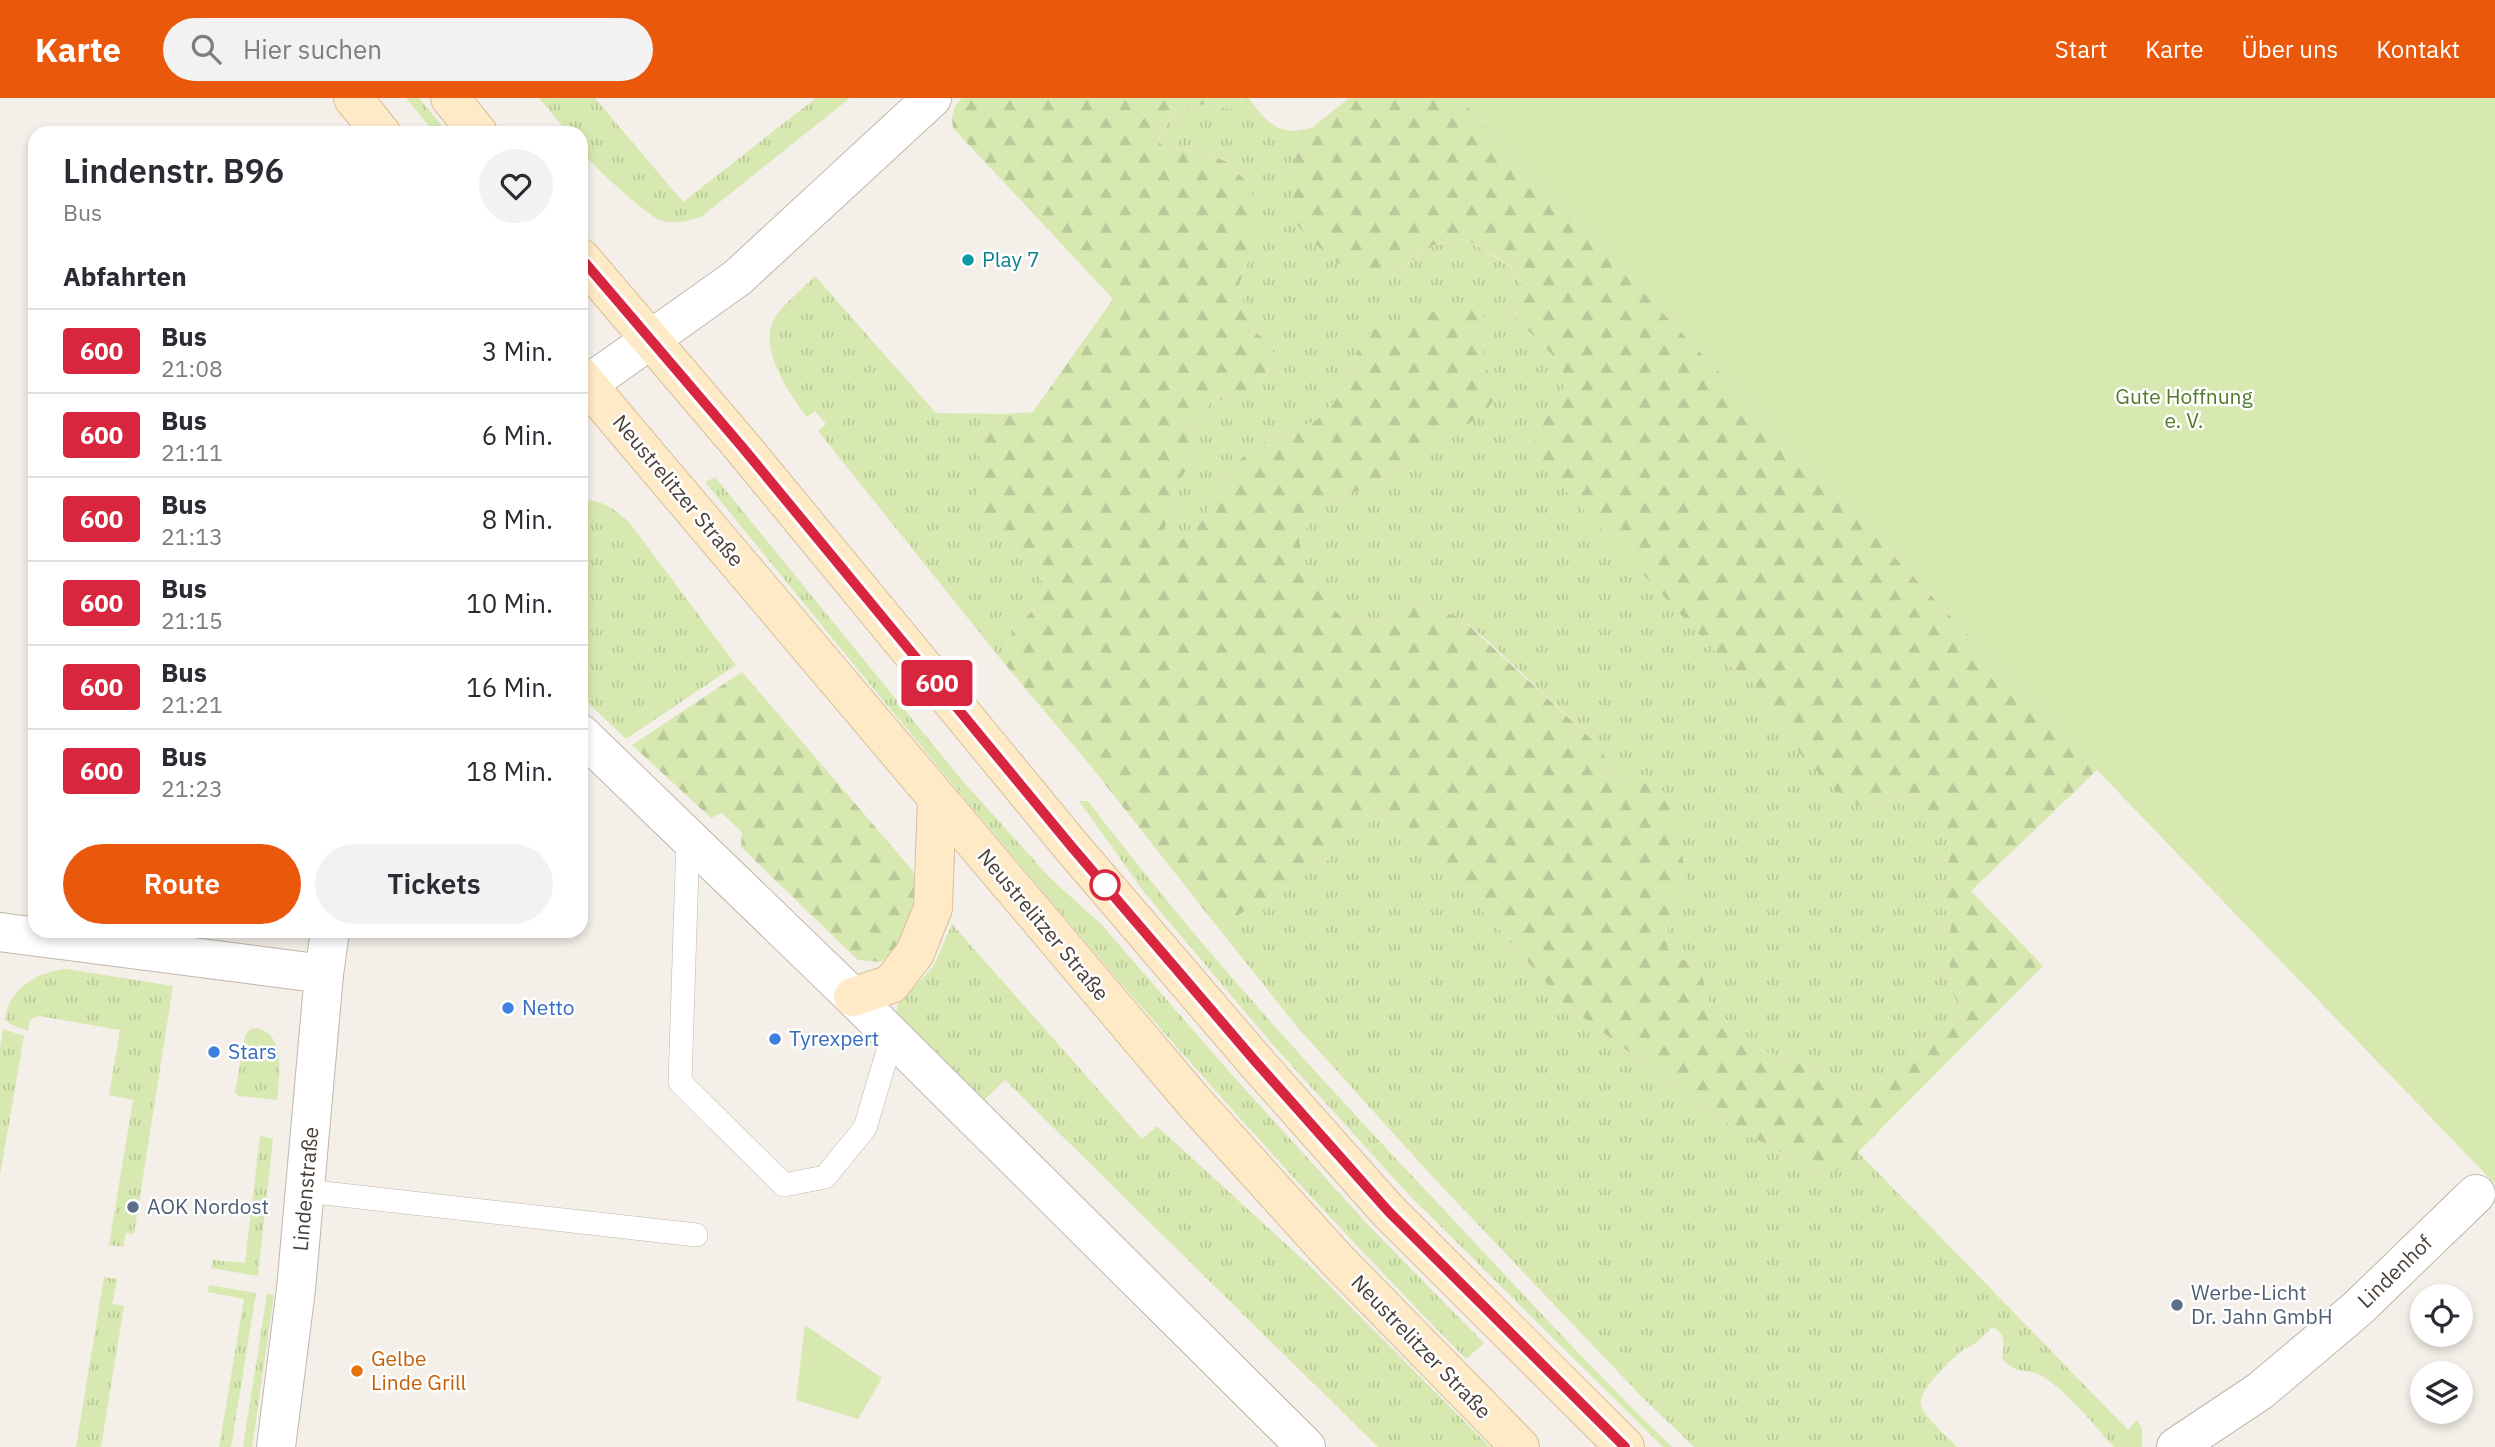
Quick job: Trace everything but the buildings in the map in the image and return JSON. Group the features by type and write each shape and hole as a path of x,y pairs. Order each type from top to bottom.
{"main road":[{"path":"353,98 375,126"},
{"path":"450,98 472,126"},
{"path":"588,266 743,448 1071,846 1255,1061 1389,1212 1625,1447"},
{"name":"Neustrelitzer Straße","path":"588,389 1195,1103 1336,1259 1520,1447"},
{"path":"853,998 891,984 915,953 933,908 937,798"}],"street":[{"name":"Neustrelitzer Straße","path":"588,380 651,340 737,278 932,98"},
{"path":"588,741 853,998 1306,1447"},
{"path":"0,932 28,936"},
{"path":"46,938 324,974"},
{"name":"Lindenstraße","path":"276,1447 306,1191 329,938"},
{"name":"Lindenhof","path":"2176,1447 2260,1391 2347,1318 2476,1194"}],"lane":[{"path":"688,838 680,1082 784,1185 825,1177 865,1128 892,1037"},
{"path":"306,1191 696,1235"}],"green space":[{"path":"406,98 419,98 442,126 429,126"},
{"path":"539,98 595,98 683,202 816,98 850,98 701,217 685,221 663,221 651,215 588,158 588,126 562,126"},
{"path":"962,98 1242,98 1233,109 1222,108 1212,102 1179,114 1167,124 1158,141 1168,151 1197,149 1227,162 1249,184 1257,210 1251,253 1239,285 1251,329 1270,343 1275,357 1256,385 1242,394 1210,403 1196,425 1199,451 1176,486 1163,535 1177,541 1192,536 1237,462 1257,445 1317,420 1348,385 1360,343 1372,330 1453,306 1474,309 1488,320 1482,360 1499,392 1484,414 1407,460 1375,484 1318,507 1299,541 1312,584 1342,618 1374,623 1413,602 1461,618 1602,749 1611,775 1629,781 1653,779 1675,804 1686,882 1668,917 1667,948 1701,972 1711,1008 1764,1051 1812,1068 1861,1095 1902,1064 1926,1035 1962,1013 1951,989 1951,920 1945,899 1950,846 1932,813 1906,796 1863,808 1836,791 1800,754 1755,684 1725,662 1548,472 1534,442 1542,414 1563,390 1563,366 1515,317 1514,305 1522,286 1511,266 1466,239 1434,245 1384,281 1367,279 1330,258 1298,226 1292,206 1292,172 1298,148 1313,127 1349,98 1459,98 2097,770 1971,891 2043,966 1858,1152 1853,1164 1823,1175 1717,1118 1565,1004 1401,818 1383,810 1365,816 1327,860 1230,920 1212,920 1090,765 1003,662 1006,641 1035,607 1046,585 982,510 976,489 981,439 1006,414 1033,412 1113,299 953,128 953,112"},
{"path":"1242,98 1249,98 1269,122 1283,130 1313,127 1298,148 1292,172 1384,281 1435,245 1466,239 1511,267 1522,286 1514,305 1515,317 1563,366 1563,390 1542,414 1725,662 1755,684 1800,754 1863,808 1906,796 1932,813 1950,846 1945,899 1951,920 1951,989 1962,1013 1926,1035 1902,1064 1861,1095 1812,1068 1764,1051 1711,1008 1701,972 1667,948 1668,917 1686,882 1629,781 1611,775 1602,749 1487,640 1461,618 1413,602 1374,623 1342,618 1312,584 1299,541 1318,507 1375,484 1407,460 1482,360 1488,320 1360,343 1348,385 1317,420 1257,445 1237,462 1192,536 1177,541 1163,535 1176,486 1199,451 1196,425 1210,403 1242,393 1263,378 1275,357 1270,343 1251,329 1239,285 1251,253 1249,184 1227,162 1198,149 1168,151 1158,141 1167,124 1186,110 1212,102 1222,108 1241,101"},
{"name":"Gute Hoffnung e. V.","path":"1459,98 2495,98 2495,1184 2097,770"},
{"path":"815,276 936,413 1006,414 981,439 982,510 1046,585 1035,607 1006,641 1003,662 818,431 826,424 815,411 807,417 778,372 770,345 773,321"},
{"path":"715,477 961,779 1050,878 1101,924 1232,1075 1371,1228 1484,1343 1466,1359 1267,1148 1075,930 705,482"},
{"path":"588,500 613,509 629,522 736,665 626,739 588,703"},
{"path":"742,672 913,871 916,895 908,925 898,950 880,962 858,960 741,847 742,832 722,813 711,818 632,745"},
{"path":"1079,801 1088,801 1218,961 1355,1115 1615,1391 1672,1447 1663,1447 1409,1195 1273,1045 1144,892"},
{"path":"1383,810 1401,818 1565,1004 1717,1118 1823,1175 1858,1152 2128,1430 2137,1420 2142,1428 2142,1447 2114,1447 2055,1385 2039,1374 2018,1370 2008,1364 2002,1359 2003,1337 1993,1327 1944,1367 1921,1399 1923,1410 1957,1447 1694,1447 1639,1394 1431,1175 1298,1028 1212,920 1230,919 1327,860 1365,816"},
{"path":"952,924 1142,1139 1157,1126 1312,1268 1490,1447 1378,1447 1005,1080 982,1102 896,1013 898,1004 933,967"},
{"path":"67,969 173,986 134,1234 126,1233 123,1247 109,1245 133,1100 109,1095 120,1030 39,1016 30,1020 28,1031 10,1024 5,1019 12,998 27,983 46,973"},
{"path":"257,1028 267,1032 277,1048 277,1100 239,1096 235,1092 245,1036 250,1029"},
{"path":"3,1029 24,1036 0,1175 0,1048"},
{"path":"260,1136 273,1139 258,1276 211,1268 213,1260 245,1263"},
{"path":"104,1277 117,1279 112,1304 124,1306 101,1447 76,1447"},
{"path":"209,1285 256,1293 231,1447 219,1447 244,1299 208,1292"},
{"path":"267,1294 274,1295 252,1447 243,1447"},
{"path":"805,1325 882,1378 858,1419 796,1400"}],"bus line":[{"name":"600","path":"588,266 743,448 1071,846 1255,1061 1389,1212 1625,1447"}],"place":[{"name":"Play 7","path":"968,260"},
{"name":"Netto","path":"508,1008"},
{"name":"Tyrexpert","path":"775,1039"},
{"name":"Stars","path":"214,1052"},
{"name":"AOK Nordost","path":"133,1207"},
{"name":"Werbe-Licht Dr. Jahn GmbH","path":"2177,1305"},
{"name":"Gelbe Linde Grill","path":"357,1371"}]}
